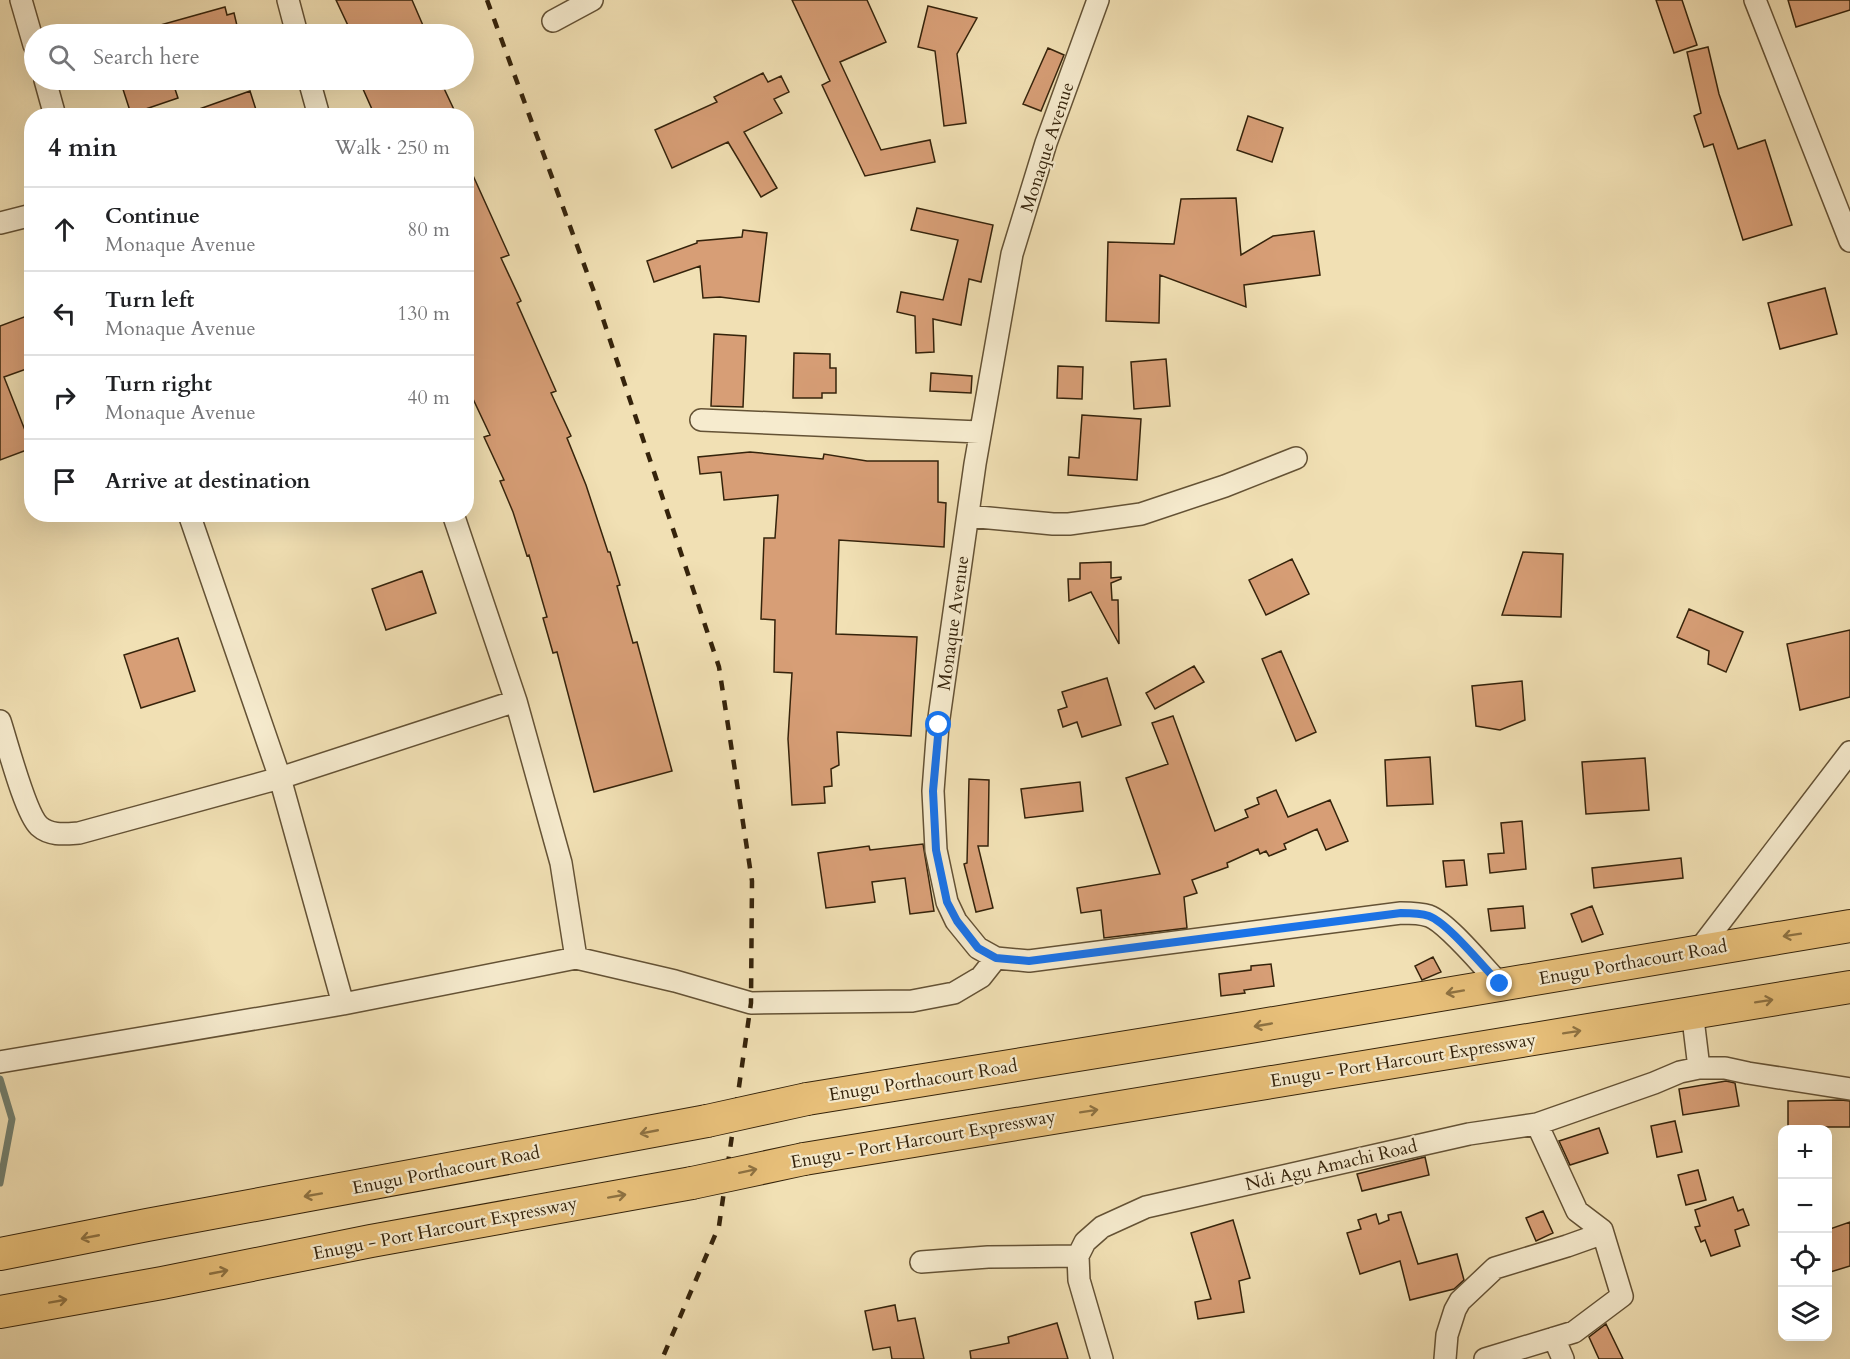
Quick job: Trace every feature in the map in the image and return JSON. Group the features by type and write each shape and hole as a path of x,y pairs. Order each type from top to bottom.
{"highway":[{"name":"Enugu Porthacourt Road","path":"0,1254 707,1121 807,1099 1850,926"},
{"name":"Enugu - Port Harcourt Expressway","path":"0,1312 162,1283 371,1241 692,1183 804,1159 1850,987"}],"street":[{"path":"21,0 28,24"},
{"path":"288,0 294,24"},
{"path":"553,21 592,0"},
{"name":"Monaque Avenue","path":"996,958 978,948 957,921 947,902 936,850 933,791 939,725 980,432 1012,254 1046,143 1098,0"},
{"path":"1755,0 1850,241"},
{"path":"48,90 53,108"},
{"path":"312,90 317,108"},
{"path":"0,223 24,216"},
{"path":"700,420 980,432"},
{"path":"968,516 1069,524 1141,514 1225,486 1296,458"},
{"path":"192,522 280,778 343,1004"},
{"path":"456,522 516,701 561,863 576,958"},
{"path":"0,721 27,805 39,825 55,834 79,833 280,778 516,701"},
{"path":"1698,951 1850,752"},
{"path":"0,1062 343,1004 576,958 675,981 751,1003 912,1001 954,993 981,977 996,958 1029,961 1401,913 1415,913 1441,922 1500,984"},
{"path":"1694,1012 1699,1068"},
{"name":"Ndi Agu Amachi Road","path":"1078,1256 1085,1242 1102,1227 1146,1207 1469,1134 1537,1124 1680,1072 1699,1068 1725,1068 1850,1089"},
{"path":"1485,1359 1574,1332 1622,1296 1602,1230 1577,1211 1537,1124"},
{"path":"1445,1359 1447,1335 1455,1310 1460,1301 1495,1268 1598,1235 1602,1230"},
{"path":"921,1262 988,1257 1078,1256 1079,1280 1101,1358"},
{"path":"1554,1338 1563,1359"}],"building":[{"path":"336,0 412,0 422,24 347,24"},
{"path":"792,0 867,0 886,42 840,62 881,150 930,140 935,162 865,176 822,85 830,81"},
{"path":"1656,0 1682,0 1697,45 1674,53"},
{"path":"1788,0 1850,0 1850,10 1796,27"},
{"path":"928,6 977,18 957,54 966,123 944,126 935,51 918,47"},
{"path":"225,7 227,15 234,13 237,24 164,24"},
{"path":"1708,47 1719,94 1738,149 1765,140 1792,225 1743,240 1713,144 1704,147 1694,116 1701,113 1687,52"},
{"path":"1048,48 1064,55 1041,111 1023,104"},
{"path":"763,73 768,82 781,76 789,92 774,99 782,113 744,132 777,188 761,197 728,142 672,168 655,130 717,102 714,97"},
{"path":"123,90 175,90 178,98 149,108 129,108"},
{"path":"363,90 445,90 453,108 371,108"},
{"path":"250,91 255,108 202,108"},
{"path":"1248,116 1283,128 1272,162 1237,150"},
{"path":"474,178 509,255 501,258 521,301 517,303 556,391 551,393 571,436 567,438 586,485 608,552 610,552 633,643 637,642 672,771 594,792 557,652 553,653 543,618 547,617 529,555 527,556 500,481 504,480 484,437 490,435 474,401"},
{"path":"1236,198 1241,255 1273,236 1314,231 1320,275 1244,285 1246,307 1160,275 1159,323 1106,321 1108,242 1174,244 1181,199"},
{"path":"917,208 993,225 981,282 969,279 961,325 933,319 934,352 916,353 915,316 897,312 901,292 943,300 958,240 911,230"},
{"path":"743,230 767,233 759,302 720,297 703,298 700,266 654,282 647,261 697,243 697,241 742,237"},
{"path":"1825,288 1837,334 1780,349 1768,303"},
{"path":"24,317 24,370 4,377 24,428 24,451 0,460 0,326"},
{"path":"714,334 746,336 743,407 711,406"},
{"path":"794,353 830,354 830,368 836,368 836,393 822,393 822,398 793,398"},
{"path":"1166,359 1170,406 1134,409 1131,362"},
{"path":"1058,366 1083,367 1082,399 1057,398"},
{"path":"931,373 972,376 971,393 930,391"},
{"path":"1082,415 1141,419 1137,480 1068,475 1069,457 1079,458"},
{"path":"750,452 823,459 824,454 867,461 938,461 938,502 946,503 944,547 839,540 836,634 917,637 911,736 837,732 839,765 831,769 832,786 824,787 825,803 792,805 788,739 792,673 774,672 775,620 761,619 764,538 775,538 778,495 724,500 721,472 700,474 698,457"},
{"path":"1523,552 1563,554 1561,617 1502,615"},
{"path":"1292,559 1309,594 1266,615 1249,580"},
{"path":"1111,562 1111,578 1121,577 1111,583 1112,600 1118,600 1119,644 1091,592 1069,601 1068,579 1080,579 1080,563"},
{"path":"422,571 436,613 386,630 372,589"},
{"path":"1689,609 1743,632 1726,672 1708,664 1709,651 1677,637"},
{"path":"1850,630 1850,697 1800,710 1787,644"},
{"path":"178,638 195,691 141,708 124,655"},
{"path":"1281,651 1316,732 1296,741 1262,659"},
{"path":"1194,666 1204,682 1155,709 1146,693"},
{"path":"1107,678 1121,725 1082,737 1077,722 1063,727 1058,710 1067,707 1062,692"},
{"path":"1522,681 1525,720 1500,730 1476,726 1472,686"},
{"path":"1173,716 1215,831 1248,817 1245,810 1259,804 1257,798 1276,790 1288,817 1330,800 1348,841 1326,850 1317,829 1284,844 1286,849 1269,856 1266,851 1260,854 1258,849 1227,863 1228,867 1192,880 1197,893 1184,897 1187,928 1104,938 1101,910 1081,913 1077,888 1160,874 1126,778 1168,764 1152,723"},
{"path":"1430,757 1433,804 1387,806 1385,760"},
{"path":"1645,758 1649,810 1586,814 1582,762"},
{"path":"969,779 989,780 988,846 978,846 993,908 976,912 964,864 967,863"},
{"path":"1080,782 1083,811 1025,818 1021,789"},
{"path":"1522,821 1526,869 1490,873 1488,854 1504,853 1501,823"},
{"path":"923,844 934,911 910,914 905,878 872,882 875,902 826,908 818,853 869,846 870,850"},
{"path":"1681,858 1683,878 1594,888 1592,868"},
{"path":"1464,860 1467,885 1446,887 1443,861"},
{"path":"1523,906 1525,928 1491,931 1488,909"},
{"path":"1592,906 1603,934 1582,942 1571,914"},
{"path":"1433,957 1441,972 1422,980 1415,966"},
{"path":"1271,964 1274,986 1221,996 1219,974 1251,970 1251,966"},
{"path":"1726,1081 1735,1083 1739,1106 1683,1115 1679,1089"},
{"path":"1788,1101 1850,1101 1850,1127 1788,1125"},
{"path":"1675,1121 1682,1152 1657,1157 1651,1126"},
{"path":"1599,1128 1608,1153 1570,1165 1559,1141"},
{"path":"1425,1157 1429,1175 1362,1191 1357,1174"},
{"path":"1698,1170 1706,1200 1686,1205 1678,1175"},
{"path":"1733,1197 1738,1211 1743,1209 1749,1225 1735,1230 1740,1246 1711,1256 1705,1240 1701,1242 1695,1227 1700,1226 1695,1210"},
{"path":"1543,1211 1553,1233 1536,1241 1526,1218"},
{"path":"1401,1212 1418,1264 1457,1254 1464,1280 1454,1289 1410,1300 1400,1261 1360,1274 1347,1233 1361,1229 1358,1220 1376,1214 1379,1224 1389,1220 1388,1215"},
{"path":"1233,1220 1250,1278 1239,1281 1244,1312 1198,1319 1195,1302 1211,1299 1191,1233"},
{"path":"1850,1222 1850,1266 1832,1271 1832,1233 1832,1228"},
{"path":"895,1305 898,1321 915,1318 924,1359 892,1359 890,1347 873,1350 865,1311"},
{"path":"1057,1323 1068,1359 971,1359 970,1351 1009,1343 1008,1337"},
{"path":"1606,1324 1623,1359 1599,1359 1589,1337"}],"waterway":[{"path":"0,1079 12,1119 0,1183"}],"railway":[{"path":"487,0 593,289 719,667 752,881 751,1003 719,1226 662,1359"}],"route":[{"path":"939,725 933,791 936,850 947,902 957,921 978,948 996,958 1029,961 1415,913 1441,922 1500,984"}]}
